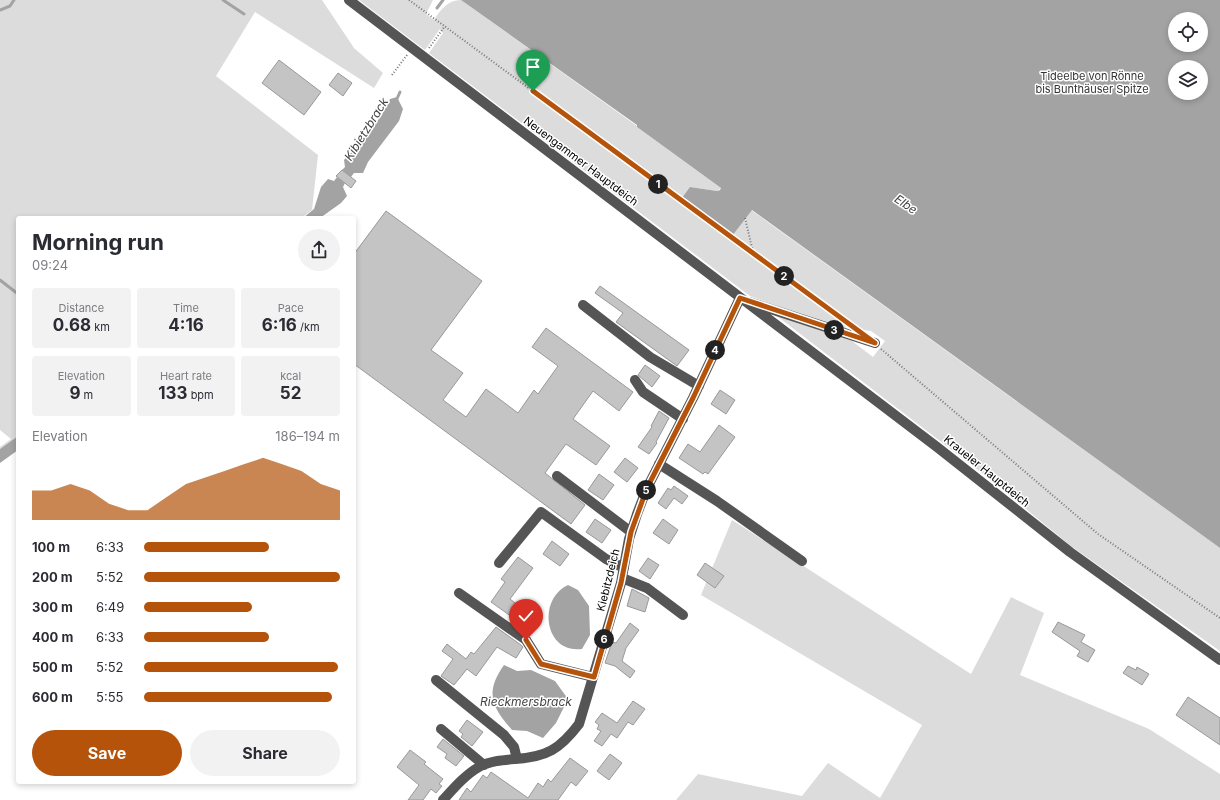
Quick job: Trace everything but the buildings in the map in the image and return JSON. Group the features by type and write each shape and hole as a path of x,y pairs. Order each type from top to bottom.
{"street":[{"name":"Neuengammer Hauptdeich","path":"349,0 741,299"},
{"path":"741,299 875,343"},
{"name":"Kiebitzdeich","path":"443,800 465,776 484,765 498,760 517,759 551,751 566,741 579,724 622,578 631,532 647,488 741,299"},
{"name":"Kraueler Hauptdeich","path":"741,299 937,447 1070,552 1220,660"},
{"path":"583,304 650,357 699,386"},
{"path":"635,380 643,392 682,419"},
{"path":"659,464 717,501 802,561"},
{"path":"557,476 631,532"},
{"path":"499,564 541,512 606,559 624,568"},
{"path":"622,578 647,588 683,615"},
{"path":"459,593 526,640 541,664 594,677"},
{"path":"436,680 504,735 514,747 517,759"},
{"path":"441,728 484,765"}],"path":[{"path":"409,0 849,324"},
{"path":"423,56 445,26"},
{"path":"392,75 412,48"},
{"path":"745,218 753,253"},
{"path":"875,343 1098,534 1220,618"}],"shaded area":[{"path":"0,0 322,0 354,48 383,73 374,88 255,12 216,76 318,155 312,210 304,216 16,216 16,437 0,449 0,447 11,439 0,430"},
{"path":"359,0 433,0 426,14 434,20 439,12 449,3 456,0 461,0 721,188 717,191 690,187 732,235 751,210 1220,548 1220,651 1071,546 987,477 769,310 852,341 873,357 885,341 871,331 853,329 847,325 845,327 854,334 750,296 429,53 443,33 440,29 425,50"},
{"path":"732,520 971,674 1011,597 1044,613 1020,675 1149,729 1220,774 1220,800 676,800 698,774 802,796 828,763 880,798 922,725 701,595"}],"water":[{"name":"Elbe","path":"461,0 1220,0 1220,548 752,210 732,236 682,198 690,187 717,191 721,188 637,127 637,125"},
{"path":"397,97 403,109 399,121 368,162 363,173 354,173 351,177 342,170 345,167 344,160 376,123 390,99"},
{"path":"337,177 345,183 343,187 347,196 341,203 323,216 305,216 314,209 321,187 328,179 334,181"},
{"path":"16,437 16,451 0,463 0,449"},
{"path":"568,585 578,590 589,606 590,635 582,649 569,648 559,643 553,635 549,624 549,613 552,602 558,592"},
{"name":"Rieckmersbrack","path":"504,665 517,671 531,670 555,681 568,699 556,723 543,738 527,731 512,730 499,714 493,699 493,691 494,683"}],"waterway":[{"path":"0,10 10,6 14,0"},
{"path":"223,0 244,14"},
{"path":"437,8 443,0"},
{"name":"Kibietzbrack","path":"396,101 400,92"},
{"path":"0,280 16,292"}],"route":[{"path":"526,640 536,659 541,664 594,677 621,583 629,539 647,488 693,398 740,298 875,343 533,91"}],"park label":[{"name":"Tideelbe von Rönne bis Bunthäuser Spitze","path":"1092,82"}]}
